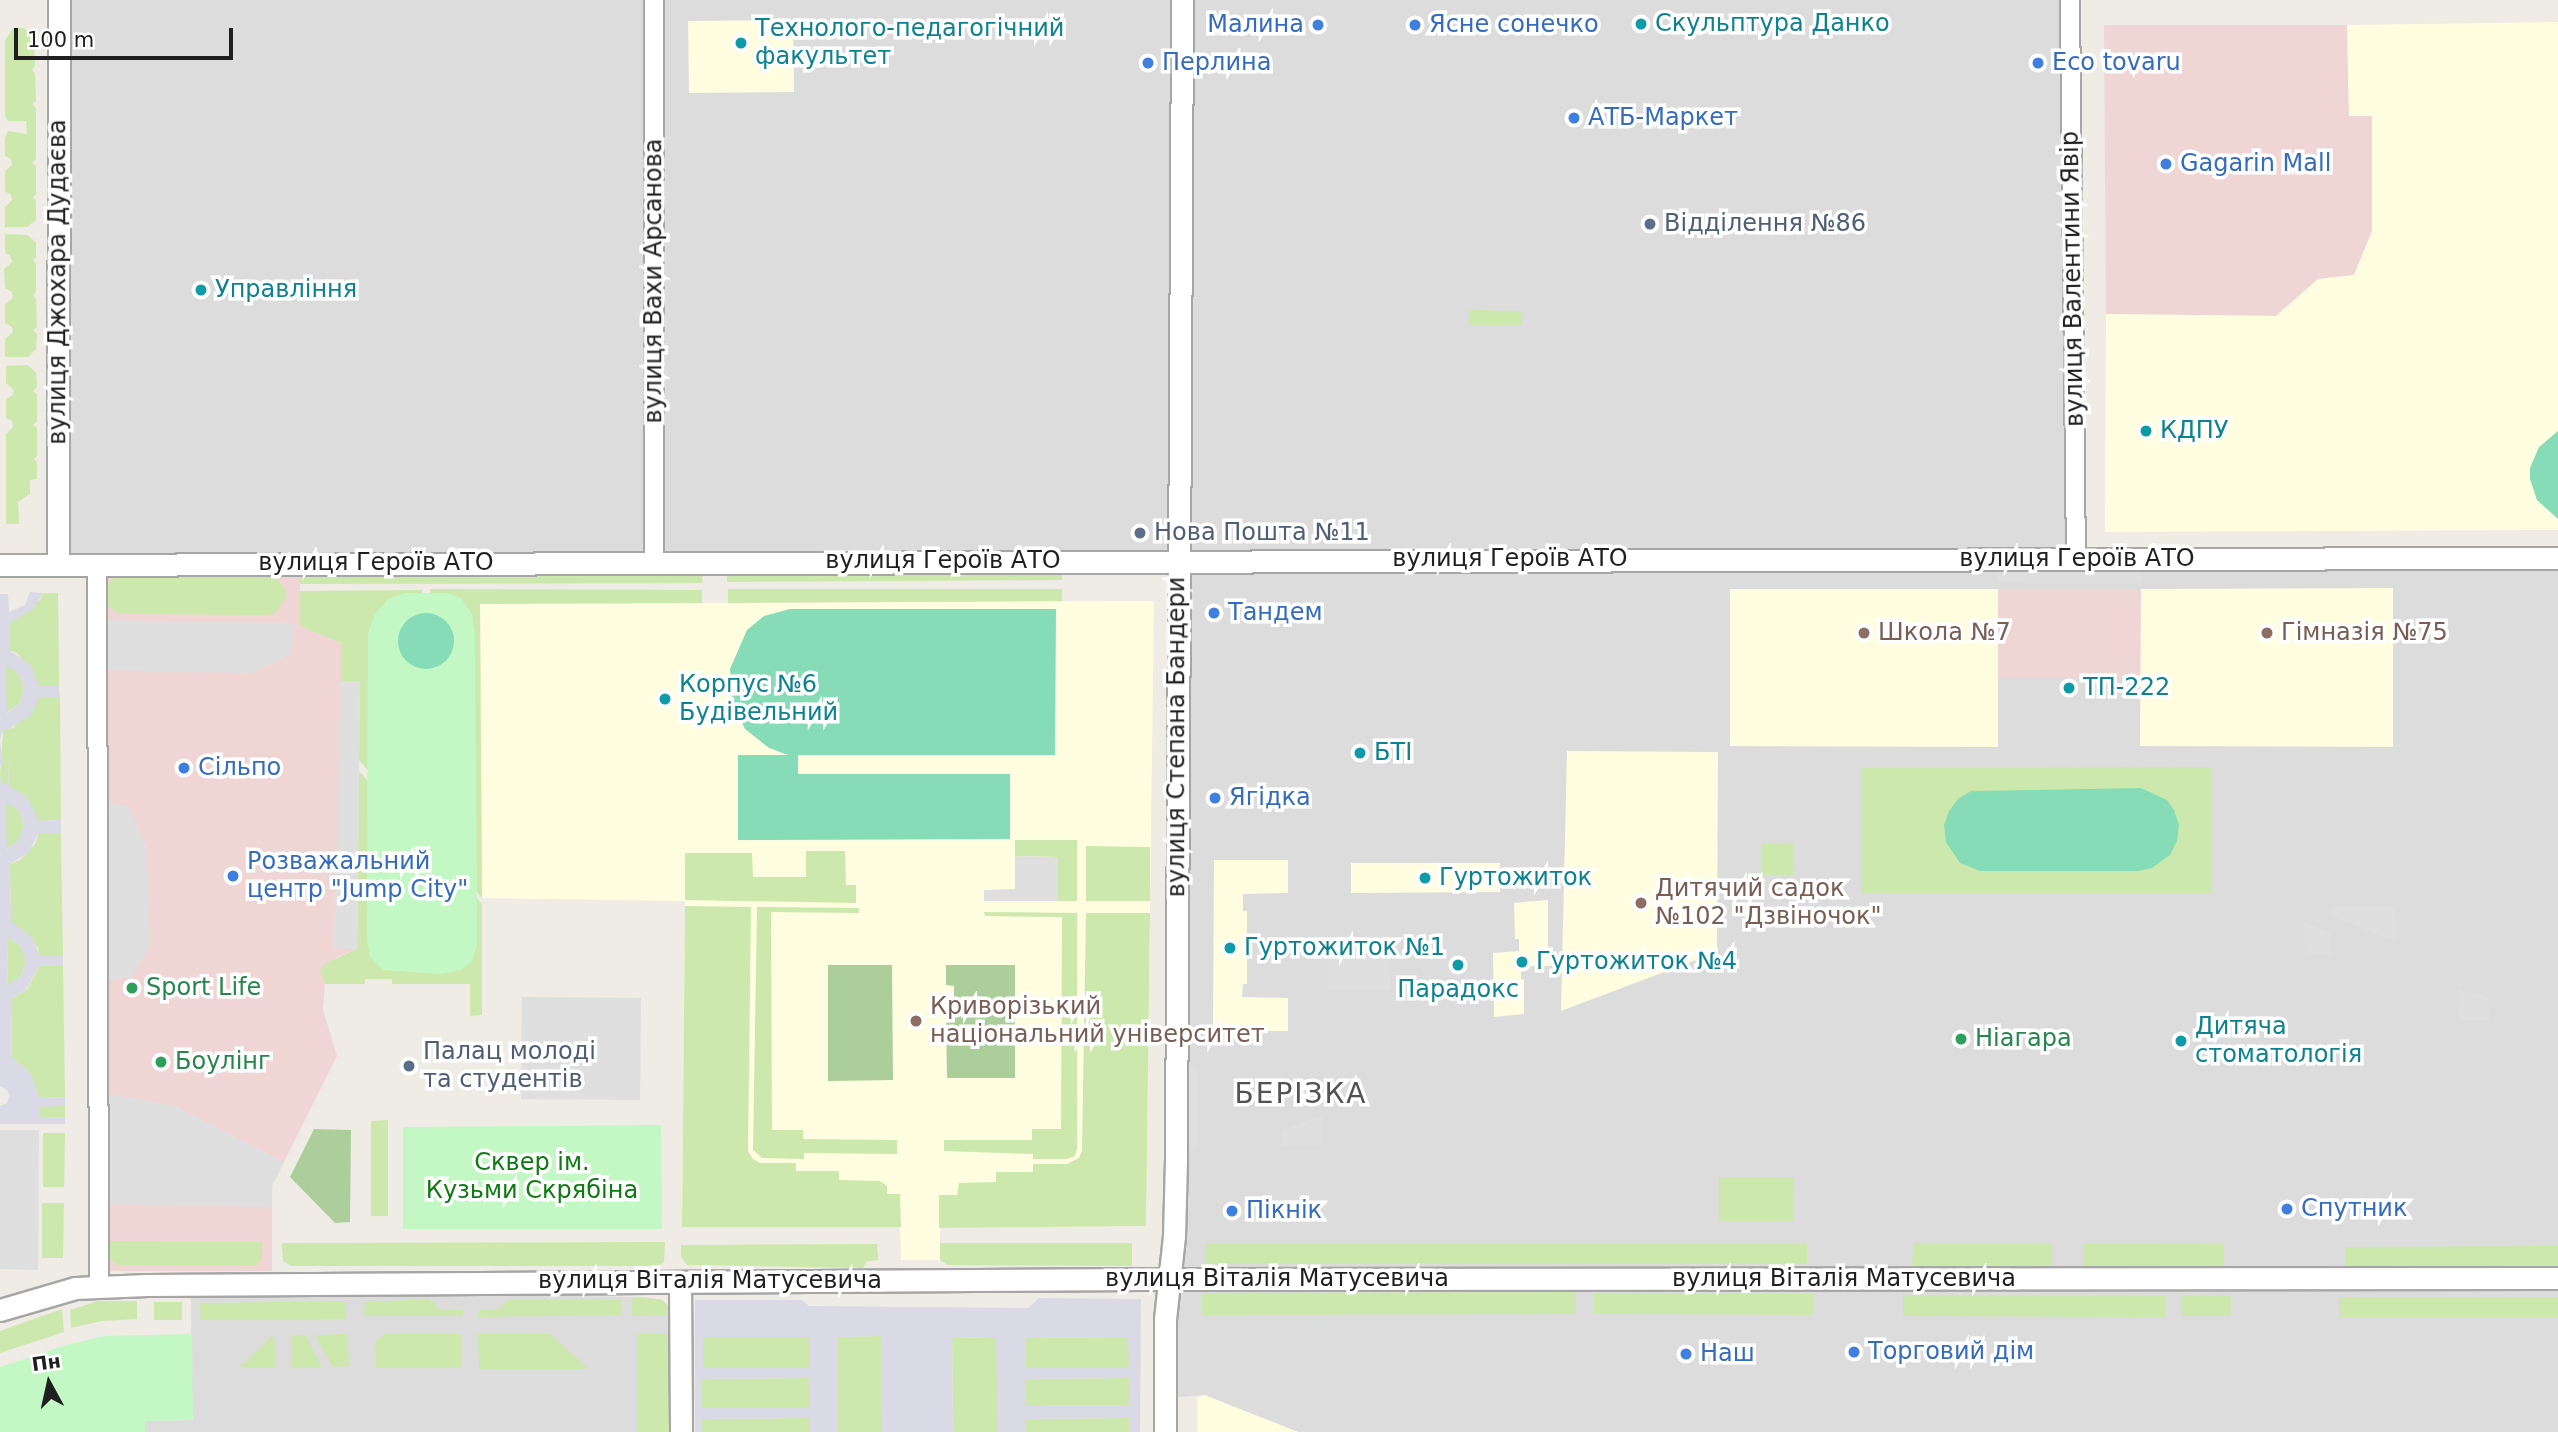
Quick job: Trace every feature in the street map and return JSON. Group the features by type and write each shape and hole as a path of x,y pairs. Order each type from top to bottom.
{"street":[{"name":"вулиця Джохара Дудаєва","path":"58,0 58,564"},
{"name":"вулиця Вахи Арсанова","path":"654,0 654,561"},
{"name":"вулиця Степана Бандери","path":"1165,1432 1165,1319 1170,1279 1176,1158 1182,0"},
{"name":"вулиця Валентини Явір","path":"2070,0 2076,559"},
{"name":"вулиця Героїв АТО","path":"0,565 654,561 2558,558"},
{"path":"97,564 99,1286"},
{"name":"вулиця Віталія Матусевича","path":"0,1310 52,1293 99,1286 1170,1279 2558,1278"},
{"path":"680,1282 681,1432"}],"shaded area":[{"path":"59,0 2070,0 2076,558 2558,558 2558,1432 1298,1432 1205,1395 1165,1398 1177,560 58,564"},
{"path":"793,20 794,92 689,93 688,21"},
{"path":"2558,22 2558,530 2105,532 2106,314 2276,316 2318,279 2354,275 2372,231 2372,116 2349,116 2347,25"},
{"path":"2104,25 2347,25 2349,115 2372,115 2372,231 2354,275 2318,279 2276,316 2106,314"},
{"path":"300,563 300,626 341,643 357,949 337,957 321,970 325,984 323,1010 337,1056 272,1186 272,1271 99,1271 97,564"},
{"path":"1998,571 2141,571 2141,583 1998,582"},
{"name":"Гімназія №75","path":"2393,588 2393,747 2140,746 2141,589"},
{"name":"Школа №7","path":"1730,589 1998,589 1998,747 1730,746"},
{"path":"1998,589 2141,589 2141,678 1998,677"},
{"path":"30,592 43,593 34,608 9,624 9,650 31,665 39,686 59,686 60,698 39,698 30,716 9,729 10,787 27,797 39,821 61,820 61,834 38,834 29,852 10,864 11,921 32,937 40,956 63,956 63,965 39,966 26,990 11,999 12,1058 30,1072 39,1098 65,1097 65,1106 39,1107 40,1118 65,1117 65,1124 0,1124 0,1106 7,1103 9,1096 7,1090 0,1086 0,776 2,784 8,784 9,751 9,730 3,730 0,740 0,594 8,594 9,612 25,605","holes":["6,666 19,674 24,689 20,703 7,713","6,803 19,810 24,826 18,840 7,849","7,937 20,945 26,961 21,976 8,985"]},
{"name":"Криворізький національний університет","path":"1154,601 1146,1226 940,1228 940,1260 901,1260 900,1227 682,1227 685,901 482,898 480,604"},
{"path":"97,620 293,623 292,654 252,673 97,670"},
{"path":"341,681 360,681 357,949 334,948"},
{"path":"0,740 3,766 0,765"},
{"name":"Дитячий садок №102 \"Дзвіночок\"","path":"1567,751 1718,752 1717,952 1561,1011"},
{"path":"97,801 128,806 148,850 149,948 131,978 98,980"},
{"path":"1015,856 1058,857 1058,901 984,901 984,890 1015,889"},
{"name":"Криворізький національний університет","path":"1214,860 1288,860 1288,893 1243,894 1243,911 1247,911 1247,984 1243,984 1242,997 1288,998 1288,1031 1213,1031"},
{"name":"Гуртожиток","path":"1351,863 1500,863 1500,892 1351,893"},
{"name":"Гуртожиток №4","path":"1548,900 1548,958 1551,958 1551,966 1521,966 1521,979 1524,980 1524,1014 1494,1017 1493,953 1519,951 1519,939 1515,939 1514,903"},
{"path":"2332,907 2395,907 2396,942 2332,916"},
{"path":"2304,923 2331,932 2331,955 2305,955"},
{"path":"1390,936 1391,989 1328,990 1327,937"},
{"path":"2457,989 2488,997 2489,1020 2458,1020"},
{"path":"522,997 641,998 640,1100 521,1099"},
{"path":"1187,1065 1197,1070 1198,1145 1188,1150"},
{"path":"98,1092 173,1105 284,1162 272,1186 272,1207 99,1204"},
{"path":"1322,1115 1323,1145 1282,1146 1283,1130"},
{"path":"0,1130 39,1130 38,1270 0,1269"},
{"path":"191,1296 644,1297 662,1300 670,1308 670,1432 145,1432 145,1421 192,1420"},
{"path":"1039,1298 1141,1299 1140,1432 1130,1432 1129,1418 1025,1419 1025,1432 998,1432 996,1337 952,1338 953,1432 882,1432 881,1336 838,1337 838,1432 810,1432 810,1418 702,1419 701,1432 695,1432 695,1300 802,1300 809,1306 1028,1308","holes":["703,1337 810,1337 810,1367 703,1367","1128,1337 1129,1367 1026,1368 1026,1338","809,1378 809,1408 702,1408 702,1379","1129,1378 1129,1405 1025,1406 1025,1379"]},
{"path":"1204,1395 1298,1432 1197,1432 1197,1398"}],"green space":[{"path":"13,28 24,28 34,36 35,66 32,70 35,73 36,101 32,104 36,108 36,159 32,163 36,166 36,194 33,198 36,201 36,220 27,227 5,227 5,207 12,200 11,195 5,191 5,171 12,165 11,159 5,156 5,138 8,131 27,134 26,121 8,121 5,115 5,41"},
{"path":"5,234 27,235 36,242 36,257 33,260 36,264 36,292 33,295 36,299 37,327 33,330 37,334 36,349 28,357 5,357 5,339 13,332 12,327 5,323 5,304 13,298 12,292 5,288 4,269 12,262 10,255 5,253"},
{"path":"1469,310 1522,311 1522,326 1469,325"},
{"path":"28,365 36,373 37,387 33,391 37,394 37,421 33,425 37,428 37,456 34,459 37,463 37,479 30,480 30,494 18,502 19,524 6,524 6,434 13,427 12,421 6,418 6,399 13,395 14,390 6,383 6,366"},
{"path":"2558,431 2558,519 2537,500 2530,479 2530,468 2539,447"},
{"path":"1062,570 1062,580 727,582 727,573"},
{"path":"116,574 274,576 285,589 286,597 277,612 269,615 119,614 106,604 105,587"},
{"path":"703,574 702,583 300,584 300,575"},
{"path":"430,589 702,590 702,603 480,604 482,898 468,881"},
{"path":"728,589 1062,589 1062,601 728,603"},
{"path":"422,590 422,609 370,773 359,760 360,682 341,681 341,643 300,626 300,591"},
{"path":"43,593 58,593 59,686 39,686 17,653 9,650 9,624 40,600"},
{"path":"405,593 448,593 461,598 472,614 475,634 477,945 472,961 461,970 441,974 383,970 370,957 367,941 368,633 375,614 388,599"},
{"path":"790,609 1056,609 1055,755 798,755 798,774 1010,774 1010,839 738,840 738,755 788,755 769,748 745,729 733,704 730,669 747,630 764,616"},
{"path":"420,613 432,613 442,617 450,625 454,641 450,657 442,665 432,669 420,669 410,665 402,657 398,647 398,635 402,625 410,617"},
{"path":"6,665 19,674 24,689 20,703 6,713"},
{"path":"39,698 60,698 61,820 38,821 27,797 10,787 8,767 8,784 2,784 0,776 3,730 13,728"},
{"path":"2211,767 2211,893 1861,894 1861,768"},
{"path":"359,771 482,904 482,1015 470,1016 470,984 392,984 392,979 365,979 365,984 325,984 320,970 326,963 357,949"},
{"path":"2141,788 2167,800 2179,825 2177,841 2170,855 2152,868 2138,871 1980,871 1960,863 1946,842 1944,825 1949,811 1958,799 1971,791"},
{"path":"6,802 19,810 24,826 19,840 6,849"},
{"path":"38,834 61,834 63,956 39,956 38,948 11,922 10,864 20,860 35,844"},
{"path":"1015,840 1077,840 1077,901 1058,901 1058,857 1015,856"},
{"path":"1793,843 1794,875 1762,875 1761,844"},
{"path":"1086,846 1150,847 1150,901 1086,901"},
{"path":"806,851 845,851 846,885 856,885 856,903 685,900 685,853 752,853 753,877 806,877"},
{"path":"685,906 751,907 748,1151 753,1159 760,1163 796,1163 796,1171 839,1171 839,1180 880,1181 887,1186 887,1194 900,1194 901,1227 682,1227"},
{"path":"757,907 859,908 859,913 771,912 772,1130 803,1130 803,1139 897,1140 897,1154 804,1153 804,1159 762,1158 753,1150"},
{"path":"984,912 1077,913 1077,1149 1075,1156 1067,1159 1033,1159 1033,1154 944,1151 944,1140 1032,1140 1032,1129 1061,1129 1062,917 985,916"},
{"path":"1086,913 1150,913 1146,1226 939,1228 939,1195 957,1195 959,1183 996,1182 996,1172 1033,1172 1033,1164 1067,1164 1079,1158 1082,1150"},
{"path":"7,937 21,946 26,961 21,976 8,985"},
{"path":"63,965 65,1097 39,1098 30,1072 12,1058 11,999 27,990 39,966"},
{"path":"828,965 892,965 893,1080 828,1081"},
{"path":"946,965 1015,965 1015,1078 947,1078 946,1011 954,1010 954,986 946,985"},
{"path":"39,1106 65,1106 65,1117 39,1118"},
{"path":"388,1120 388,1216 371,1216 371,1121"},
{"name":"Сквер ім. Кузьми Скрябіна","path":"661,1125 662,1229 403,1229 403,1127"},
{"path":"314,1129 351,1130 350,1222 335,1223 290,1177"},
{"path":"43,1133 65,1133 64,1187 43,1187"},
{"path":"1719,1177 1794,1177 1793,1222 1719,1221"},
{"path":"42,1203 64,1203 63,1258 42,1258"},
{"path":"110,1241 262,1242 262,1259 255,1266 118,1265 110,1260"},
{"path":"665,1242 664,1262 658,1266 291,1266 283,1261 282,1243"},
{"path":"940,1243 1132,1243 1132,1266 948,1265 940,1260"},
{"path":"1913,1243 2052,1243 2052,1267 1912,1266"},
{"path":"2224,1243 2224,1266 2084,1267 2084,1244"},
{"path":"877,1244 878,1260 867,1261 863,1268 687,1265 681,1256 681,1245"},
{"path":"1205,1244 1807,1244 1807,1264 1205,1264"},
{"path":"2558,1246 2558,1266 2345,1268 2345,1247"},
{"path":"1576,1292 1576,1314 1202,1315 1202,1293"},
{"path":"1594,1293 1813,1294 1813,1315 1594,1314"},
{"path":"1903,1295 2166,1296 2165,1317 1903,1316"},
{"path":"2181,1296 2231,1296 2231,1316 2181,1316"},
{"path":"632,1297 662,1300 670,1308 672,1315 632,1316"},
{"path":"2339,1297 2558,1297 2558,1317 2339,1317"},
{"path":"429,1299 441,1310 463,1310 463,1316 364,1316 365,1302"},
{"path":"622,1299 622,1315 478,1317 479,1310 498,1310 508,1300"},
{"path":"98,1301 137,1301 137,1319 102,1321 71,1328 70,1310"},
{"path":"346,1301 346,1319 200,1320 200,1303"},
{"path":"154,1302 182,1302 182,1320 154,1320"},
{"path":"62,1309 64,1332 0,1353 0,1331"},
{"path":"385,1333 462,1334 462,1368 376,1368 375,1343"},
{"path":"192,1334 193,1420 145,1421 145,1432 0,1432 0,1367 66,1345 104,1336"},
{"path":"274,1334 276,1368 240,1367"},
{"path":"347,1334 349,1366 333,1367 314,1335"},
{"path":"478,1334 550,1334 589,1369 479,1369"},
{"path":"637,1334 672,1334 670,1432 637,1432"},
{"path":"292,1335 306,1335 322,1368 292,1368"},
{"path":"881,1336 882,1432 838,1432 837,1337"},
{"path":"703,1337 810,1337 810,1367 703,1367"},
{"path":"997,1337 998,1432 953,1432 952,1338"},
{"path":"1129,1337 1129,1368 1025,1368 1025,1338"},
{"path":"810,1378 810,1408 702,1408 702,1379"},
{"path":"1129,1378 1130,1405 1025,1406 1025,1379"},
{"path":"810,1418 810,1432 701,1432 701,1419"},
{"path":"1129,1418 1130,1432 1025,1432 1025,1419"}],"place":[{"name":"Скульптура Данко","path":"1641,24"},
{"name":"Малина","path":"1318,25"},
{"name":"Ясне сонечко","path":"1415,25"},
{"name":"Технолого-педагогічний факультет","path":"741,43"},
{"name":"Перлина","path":"1148,63"},
{"name":"Eco tovaru","path":"2038,63"},
{"name":"АТБ-Маркет","path":"1574,118"},
{"name":"Gagarin Mall","path":"2166,164"},
{"name":"Відділення №86","path":"1650,224"},
{"name":"Управління","path":"201,290"},
{"name":"КДПУ","path":"2146,431"},
{"name":"Нова Пошта №11","path":"1140,533"},
{"name":"Тандем","path":"1214,613"},
{"name":"Школа №7","path":"1864,633"},
{"name":"Гімназія №75","path":"2267,633"},
{"name":"ТП-222","path":"2069,688"},
{"name":"Корпус №6 Будівельний","path":"665,699"},
{"name":"БТІ","path":"1360,753"},
{"name":"Сільпо","path":"184,768"},
{"name":"Ягідка","path":"1215,798"},
{"name":"Розважальний центр \"Jump City\"","path":"233,876"},
{"name":"Гуртожиток","path":"1425,878"},
{"name":"Дитячий садок №102 \"Дзвіночок\"","path":"1641,903"},
{"name":"Гуртожиток №1","path":"1230,948"},
{"name":"Гуртожиток №4","path":"1522,962"},
{"name":"Парадокс","path":"1458,965"},
{"name":"Sport Life","path":"132,988"},
{"name":"Криворізький національний університет","path":"916,1021"},
{"name":"Ніагара","path":"1961,1039"},
{"name":"Дитяча стоматологія","path":"2181,1041"},
{"name":"Боулінг","path":"161,1062"},
{"name":"Палац молоді та студентів","path":"409,1066"},
{"name":"Спутник","path":"2287,1209"},
{"name":"Пікнік","path":"1232,1211"},
{"name":"Торговий дім","path":"1854,1352"},
{"name":"Наш","path":"1686,1354"}],"district":[{"name":"БЕРІЗКА","path":"1301,1094"}]}
